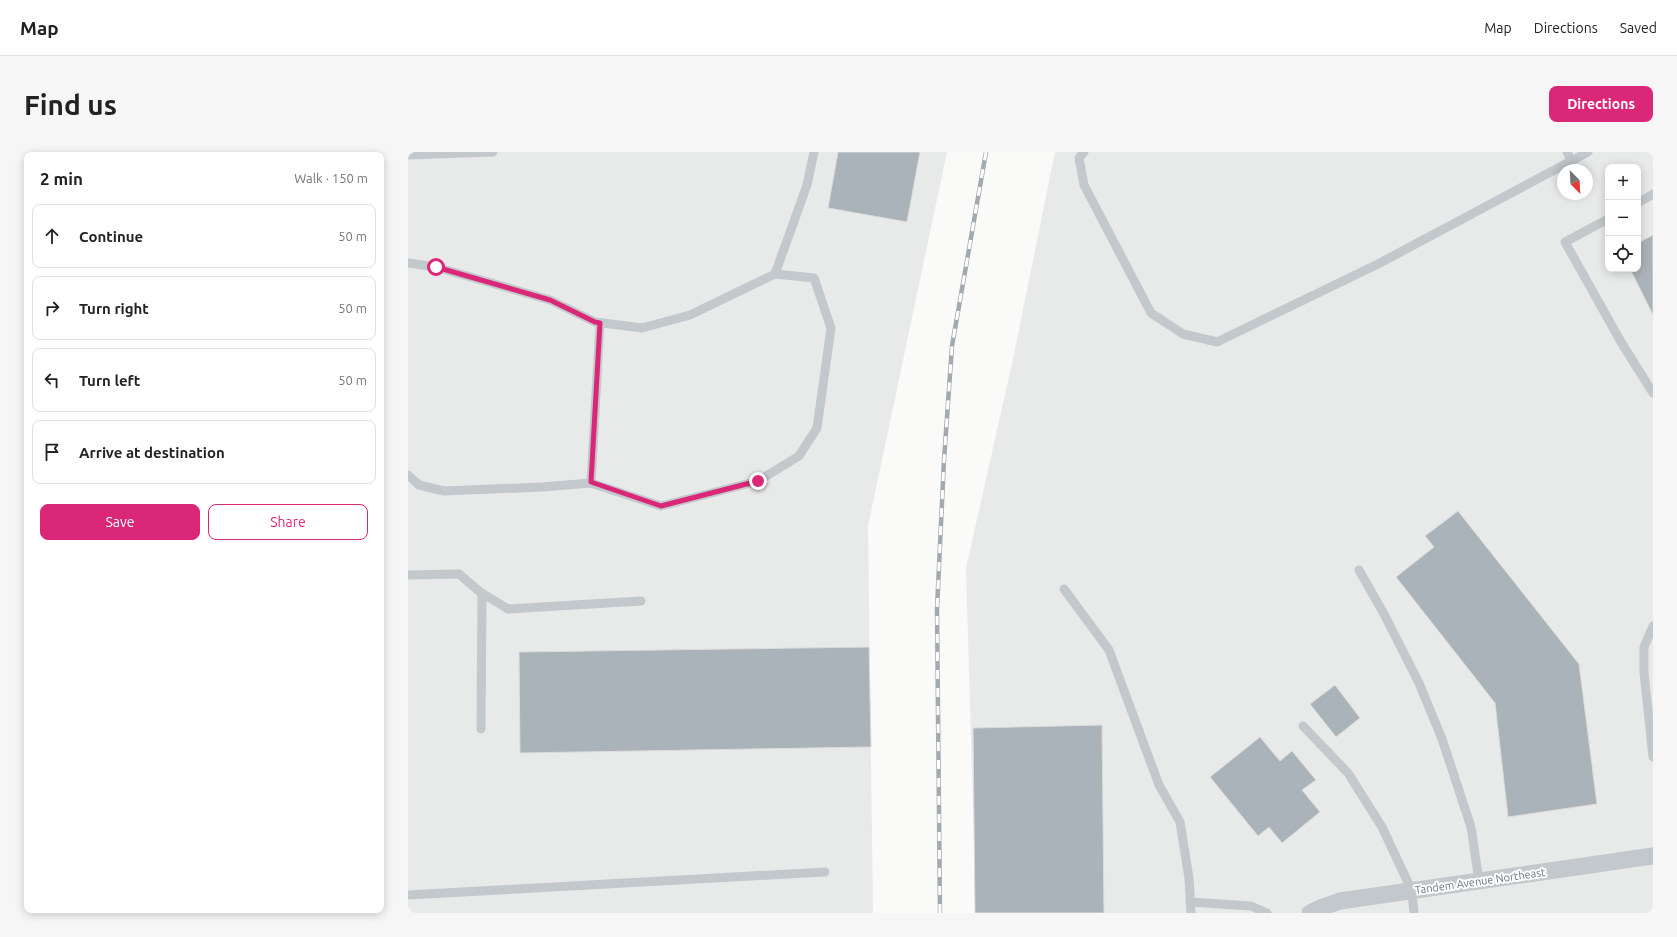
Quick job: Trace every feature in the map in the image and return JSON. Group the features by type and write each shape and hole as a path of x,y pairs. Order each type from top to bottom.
{"street":[{"name":"Tandem Avenue Northeast","path":"1310,913 1340,901 1653,856"}],"lane":[{"path":"408,155 493,152"},
{"path":"775,274 807,185 814,152"},
{"path":"1084,152 1079,158 1084,185 1151,313 1183,334 1217,342 1378,264 1572,162 1588,152"},
{"path":"1567,152 1572,162"},
{"path":"1641,200 1653,194"},
{"path":"1605,221 1565,242 1621,342 1653,393"},
{"path":"408,263 436,267 550,300 595,322 642,328 690,315 775,274 814,278 831,328 817,428 799,456 758,481 661,506 591,482 542,487 444,491 419,485 408,475"},
{"path":"591,482 600,323"},
{"path":"1359,570 1384,614 1419,683 1442,739 1471,827 1478,881"},
{"path":"408,575 459,574 482,593 508,608 641,601"},
{"path":"1064,589 1109,650 1159,785 1180,822 1189,878 1191,913"},
{"path":"481,729 482,593"},
{"path":"1653,626 1644,646 1644,672 1653,757"},
{"path":"1303,726 1348,773 1382,827 1412,891 1414,913"},
{"path":"408,895 825,872"},
{"path":"1190,902 1251,906 1267,913"}],"shaded area":[{"path":"408,152 947,152 868,526 873,913 408,913"},
{"path":"1055,152 1653,152 1653,913 976,913 966,568 1013,359"}],"building":[{"path":"838,152 920,152 907,222 828,208"},
{"path":"1653,235 1653,315 1632,272 1641,272 1641,241"},
{"path":"1458,511 1579,664 1597,804 1508,817 1495,703 1396,577 1434,547 1425,536"},
{"path":"869,647 871,747 520,753 519,652"},
{"path":"1335,685 1360,718 1336,737 1310,704"},
{"path":"1102,725 1104,913 975,913 973,728"},
{"path":"1260,737 1280,761 1292,751 1316,780 1302,790 1320,812 1282,843 1269,827 1258,836 1210,777"}],"railway":[{"path":"940,913 937,609 944,460 952,346 986,152"}],"route":[{"path":"436,267 550,300 600,323 591,482 661,506 758,481"}]}
